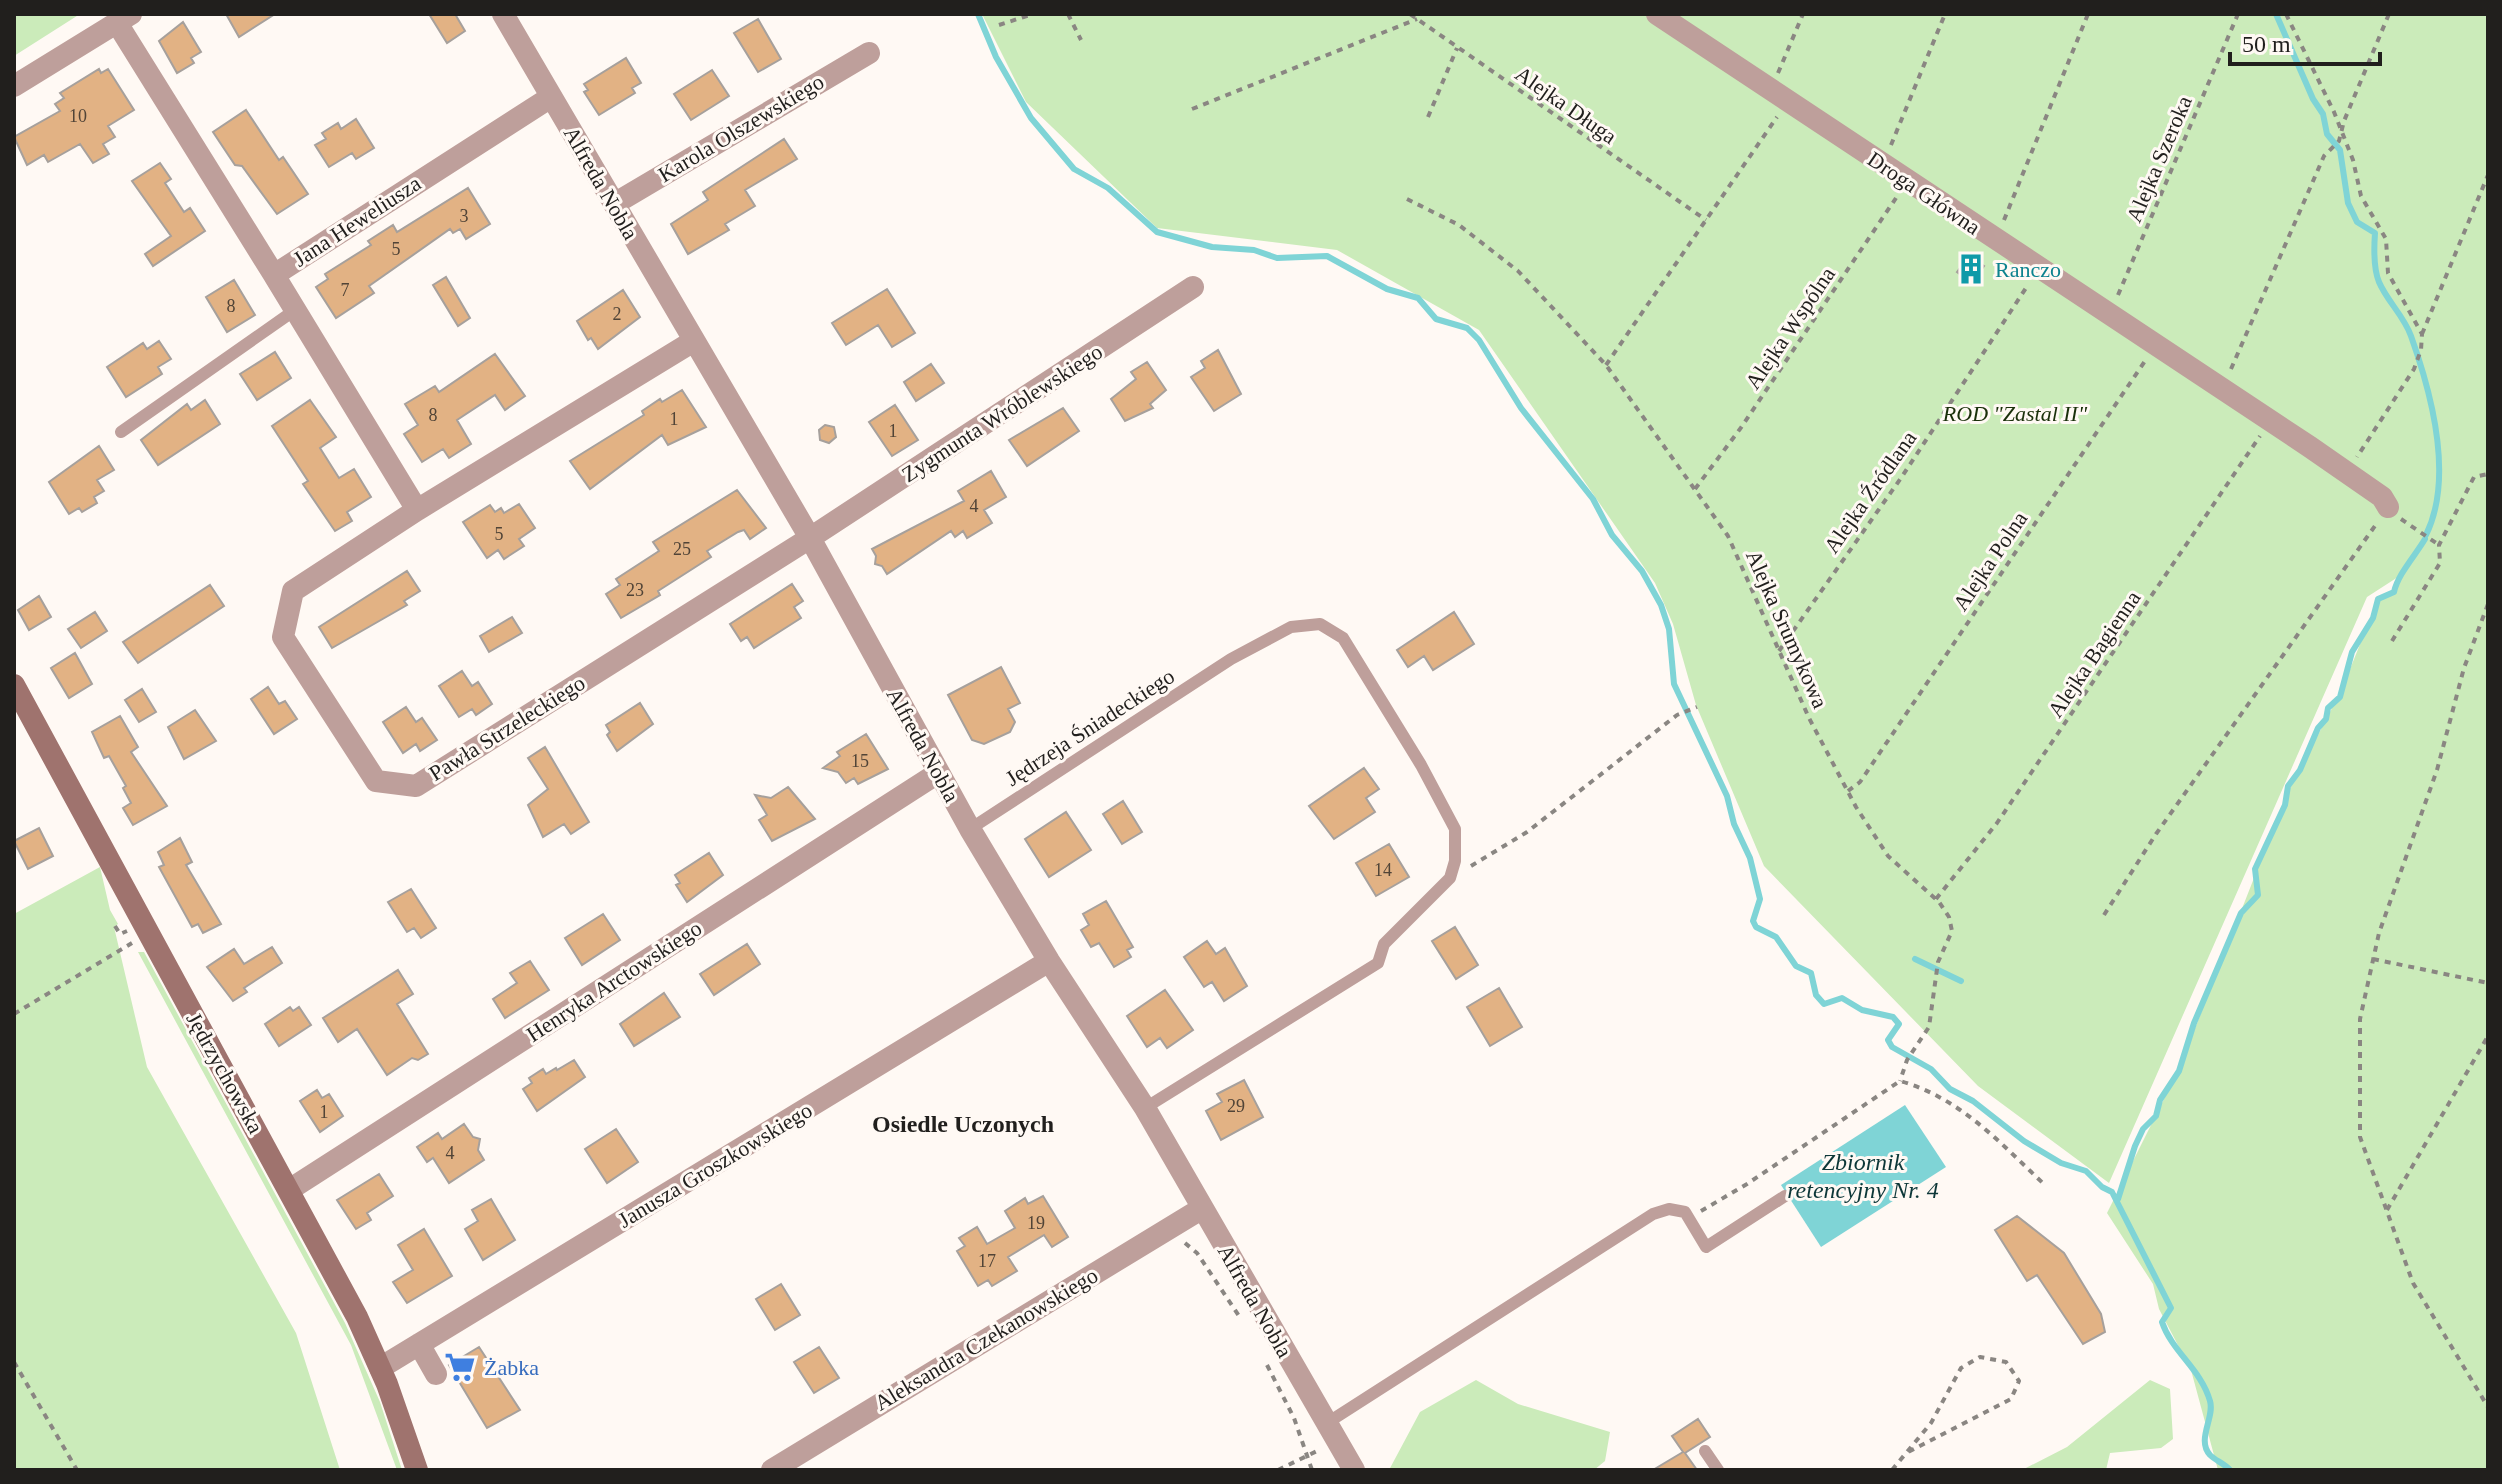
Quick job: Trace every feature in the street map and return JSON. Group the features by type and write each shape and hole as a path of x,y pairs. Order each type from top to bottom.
{"main road":[{"name":"Jędrzychowska","path":"14,685 289,1190 380,1368 417,1470"}],"street":[{"name":"Alfreda Nobla","path":"503,14 692,342 810,538 970,829 1049,961 1145,1108 1354,1470"},
{"name":"Droga Główna","path":"1657,14 2345,472 2382,497 2388,507"},
{"path":"14,86 124,19 274,275"},
{"name":"Karola Olszewskiego","path":"614,204 869,53"},
{"name":"Jana Heweliusza","path":"417,510 274,275 551,97"},
{"name":"Zygmunta Wróblewskiego","path":"810,538 1193,287"},
{"name":"Pawła Strzeleckiego","path":"692,342 417,510 293,591 283,637 376,781 416,786 810,538"},
{"name":"Henryka Arctowskiego","path":"289,1190 938,773"},
{"name":"Janusza Groszkowskiego","path":"380,1368 1049,961"},
{"name":"Aleksandra Czekanowskiego","path":"772,1470 1201,1209"},
{"path":"419,1344 436,1374"}],"lane":[{"path":"121,432 295,310"},
{"name":"Jędrzeja Śniadeckiego","path":"970,829 1231,659 1291,627 1320,624 1343,638 1421,765 1455,829 1455,861 1450,878"},
{"path":"1145,1108 1378,963 1384,944 1450,878"},
{"path":"1333,1432 1653,1214 1669,1209 1685,1212 1706,1247 1785,1196"},
{"path":"1705,1451 1718,1470"}],"path":[{"path":"999,25 1033,14"},
{"path":"1068,14 1081,40"},
{"name":"Alejka Długa","path":"1410,14 1706,220"},
{"path":"1606,365 1706,220 1779,96 1803,14"},
{"path":"1883,165 1945,14"},
{"path":"1995,241 2088,14"},
{"name":"Alejka Szeroka","path":"2109,316 2238,14"},
{"path":"2286,14 2334,112 2341,138 2353,160 2361,196 2386,239 2388,273 2422,334"},
{"path":"2222,390 2324,156 2341,138 2344,121 2389,14"},
{"path":"1192,109 1417,19"},
{"path":"1428,117 1457,48"},
{"path":"2345,472 2368,443 2414,369 2421,350 2422,334 2488,175"},
{"name":"Alejka Wspólna","path":"1695,489 1740,429 1907,182"},
{"name":"Alejka Srumykowa","path":"1407,199 1459,225 1518,271 1606,365 1728,536 1779,652 1847,791 1888,856 1938,901"},
{"name":"Alejka Źródlana","path":"1779,652 1901,478 2038,269"},
{"name":"Alejka Polna","path":"1847,791 1860,782 2155,346"},
{"name":"Alejka Bagienna","path":"1938,901 1997,823 2270,422"},
{"path":"2392,641 2440,563 2439,545 2474,477 2488,474"},
{"path":"2104,915 2156,834 2388,507 2409,527 2439,545"},
{"path":"2488,604 2464,668 2437,770 2379,933 2360,1019 2360,1137 2413,1283 2488,1407"},
{"path":"1450,878 1527,832 1677,715 1697,707"},
{"path":"1689,1218 1747,1184 1900,1081 1912,1050 1929,1027 1938,962 1952,931 1949,917 1938,901"},
{"path":"14,1014 148,933"},
{"path":"2373,959 2488,983"},
{"path":"2387,1210 2488,1036"},
{"path":"1900,1081 1927,1089 1969,1114 2046,1186"},
{"path":"1167,1229 1197,1253 1247,1330"},
{"path":"1262,1355 1308,1454 1312,1470"},
{"path":"1892,1470 1931,1423 1961,1368 1980,1357 2006,1362 2019,1381 2011,1399 1906,1453"},
{"path":"14,1362 77,1470"},
{"path":"1278,1470 1308,1454 1333,1432"}],"green space":[{"path":"14,14 80,14 14,56"},
{"name":"ROD \"Zastal II\"","path":"982,14 2488,14 2488,1470 2218,1470 2191,1370 2159,1309 2153,1284 2107,1213 2179,1069 2287,794 2342,689 2377,602 2392,594 2398,577 2367,597 2109,1183 1978,1086 1764,866 1696,705 1673,624 1655,583 1479,330 1337,250 1157,228 1026,102"},
{"path":"100,867 110,910 118,924 114,927 147,1067 296,1333 340,1470 14,1470 14,914"},
{"path":"138,952 144,952 345,1323 380,1402 402,1470 397,1470 351,1345"},
{"path":"1476,1380 1518,1404 1610,1432 1605,1461 1594,1470 1389,1470 1420,1412"},
{"path":"2150,1380 2170,1389 2173,1439 2161,1448 2110,1453 2106,1470 2022,1470 2067,1447"}],"water":[{"name":"Zbiornik retencyjny Nr. 4","path":"1905,1105 1946,1167 1821,1247 1781,1185"}],"building":[{"path":"226,14 275,14 239,37"},
{"path":"429,14 455,14 465,31 447,43"},
{"path":"758,19 781,59 758,72 734,33"},
{"path":"183,22 201,52 191,58 194,63 177,73 159,41"},
{"path":"626,58 641,83 632,88 635,93 599,115 584,92 588,90 584,84"},
{"path":"99,69 101,73 108,69 134,110 108,126 115,137 103,144 109,154 93,163 80,144 48,162 44,155 27,165 14,137 60,111 55,104 64,98 60,93"},
{"path":"712,70 729,96 691,120 674,94"},
{"path":"246,110 279,160 283,157 308,194 277,214 242,166 235,165 213,132"},
{"path":"356,119 374,148 356,159 352,153 329,167 315,145 326,139 322,133 338,123 341,129"},
{"path":"784,139 797,159 745,190 755,206 725,224 729,230 688,254 671,224 708,200 703,192"},
{"path":"160,163 171,179 165,183 184,212 190,208 205,231 153,266 145,254 171,236 132,181"},
{"path":"468,188 490,224 466,239 460,229 453,233 450,229 369,286 374,293 336,318 316,287 328,279 325,274 371,245 368,241 393,225 397,232"},
{"name":"Ranczo","path":"1969,256 1984,266 1972,283 1957,272"},
{"path":"446,277 470,318 458,326 433,285"},
{"path":"234,280 255,315 227,332 206,297"},
{"path":"887,289 915,333 892,347 878,325 846,345 832,323"},
{"path":"623,290 640,317 598,349 591,338 588,340 577,321"},
{"path":"159,341 171,359 158,367 162,374 126,397 107,367 143,343 147,349"},
{"path":"1218,350 1241,394 1214,411 1191,377 1205,368 1201,361"},
{"path":"275,352 291,378 257,400 240,374"},
{"path":"495,354 525,396 505,410 495,395 457,420 471,444 449,458 443,449 422,462 404,434 418,425 405,404 435,386 439,392"},
{"path":"1147,362 1166,390 1150,404 1153,408 1125,421 1111,399 1136,379 1131,372"},
{"path":"931,364 944,383 916,401 904,382"},
{"path":"682,390 706,427 668,445 662,435 590,489 570,461 644,415 642,411 660,399 662,402"},
{"path":"205,400 220,424 158,465 141,440 187,404 191,410"},
{"path":"310,400 336,437 320,448 339,478 354,469 371,497 347,512 352,521 335,531 303,484 308,481 272,426"},
{"path":"895,405 918,440 892,456 869,422"},
{"path":"1063,408 1079,431 1027,466 1009,440"},
{"path":"825,425 834,427 836,437 829,443 820,440 819,430"},
{"path":"99,446 114,470 97,480 104,491 94,497 97,503 82,512 79,508 69,514 49,482"},
{"path":"991,471 1006,497 984,510 992,523 967,538 963,531 955,537 951,531 887,574 882,566 875,564 876,556 872,549 964,501 958,491"},
{"path":"737,490 766,528 750,539 744,530 738,532 707,551 711,557 658,591 660,595 621,618 606,594 620,585 616,579 659,551 653,542"},
{"path":"519,504 535,528 519,539 524,546 504,559 498,550 487,558 463,522 490,505 495,512 501,508 504,513"},
{"path":"407,571 420,591 404,601 407,605 332,648 319,627"},
{"path":"792,584 803,601 794,607 801,618 754,648 747,637 741,641 730,624"},
{"path":"210,585 224,606 138,663 123,642"},
{"path":"39,596 51,617 29,630 18,610"},
{"path":"95,612 107,631 81,648 68,629"},
{"path":"1454,612 1474,644 1433,670 1424,656 1408,667 1397,650"},
{"path":"512,617 522,633 489,652 480,636"},
{"path":"75,653 92,684 69,698 51,668"},
{"path":"1001,667 1020,703 1008,709 1015,722 1010,732 984,744 972,740 948,695"},
{"path":"462,671 472,686 478,682 492,704 476,715 472,709 459,717 439,686"},
{"path":"268,687 279,704 285,701 297,719 274,734 251,699"},
{"path":"142,689 156,712 139,722 125,700"},
{"path":"640,703 653,724 617,751 607,735 610,732 606,725"},
{"path":"406,707 416,722 422,718 437,740 420,751 416,744 403,753 383,722"},
{"path":"195,710 216,741 184,759 168,727"},
{"path":"120,716 138,747 131,752 167,806 133,825 123,808 131,803 123,788 126,786 109,756 104,758 92,732"},
{"path":"866,734 888,769 858,784 854,778 846,783 838,772 823,768 840,756 837,752"},
{"path":"545,747 589,822 571,834 564,824 543,837 528,805 548,789 528,758"},
{"path":"1364,768 1379,789 1366,798 1375,812 1334,839 1309,806"},
{"path":"788,787 815,819 772,841 759,820 767,815 755,795 771,798"},
{"path":"1123,801 1142,832 1122,844 1103,814"},
{"path":"1066,812 1091,850 1049,877 1025,839"},
{"path":"39,828 53,856 28,869 14,841"},
{"path":"180,838 192,862 186,865 221,924 203,933 198,924 192,927 159,867 164,865 158,852"},
{"path":"1389,844 1409,877 1376,896 1356,863"},
{"path":"709,853 723,875 687,902 676,885 680,883 675,875"},
{"path":"411,889 436,928 421,938 414,928 407,932 388,902"},
{"path":"1106,901 1133,947 1127,950 1131,957 1114,967 1099,943 1091,947 1081,930 1089,925 1083,914"},
{"path":"603,914 620,940 582,965 565,938"},
{"path":"1455,927 1478,965 1456,979 1432,941"},
{"path":"1207,941 1216,954 1225,948 1247,986 1224,1001 1212,982 1204,987 1184,957"},
{"path":"747,944 760,964 714,995 700,974"},
{"path":"272,947 282,963 244,988 247,992 233,1001 207,967 234,949 244,964"},
{"path":"530,961 549,990 505,1018 493,999 517,983 510,973"},
{"path":"398,970 413,994 397,1004 428,1054 418,1060 412,1058 387,1075 357,1029 338,1042 323,1018"},
{"path":"1499,988 1522,1027 1490,1046 1467,1007"},
{"path":"1165,990 1193,1030 1167,1048 1160,1038 1147,1047 1127,1016"},
{"path":"664,993 680,1017 634,1046 620,1024"},
{"path":"290,1007 293,1011 299,1007 311,1025 279,1046 265,1024"},
{"path":"574,1060 585,1077 537,1111 523,1089 532,1083 529,1078 543,1069 546,1074"},
{"path":"1244,1080 1263,1117 1221,1140 1206,1111 1222,1102 1217,1094"},
{"path":"317,1090 322,1098 329,1094 343,1116 320,1132 300,1101"},
{"path":"464,1124 473,1137 480,1139 478,1150 484,1160 449,1183 433,1158 427,1162 417,1147 438,1133 442,1139"},
{"path":"616,1129 638,1162 607,1183 585,1149"},
{"path":"379,1174 393,1196 367,1213 371,1220 356,1229 337,1200"},
{"path":"1043,1196 1068,1237 1052,1247 1044,1235 1008,1257 1017,1271 992,1286 988,1280 978,1286 957,1251 965,1246 959,1238 977,1227 987,1244 1015,1228 1005,1211 1025,1198 1028,1204"},
{"path":"491,1199 515,1240 483,1260 465,1229 478,1221 472,1210"},
{"path":"2017,1216 2064,1253 2101,1314 2105,1332 2083,1344 2037,1275 2027,1281 1995,1230"},
{"path":"424,1229 452,1276 407,1303 393,1282 413,1270 398,1245"},
{"path":"781,1284 800,1315 775,1330 756,1299"},
{"path":"479,1347 520,1410 487,1428 449,1365"},
{"path":"819,1347 839,1378 814,1393 794,1362"},
{"path":"1698,1419 1710,1437 1685,1453 1697,1470 1653,1470 1683,1452 1672,1436"}],"waterway":[{"path":"978,14 996,57 1031,118 1074,169 1108,188 1157,232 1212,247 1254,250 1277,258 1327,256 1387,289 1418,298 1436,319 1467,328 1479,340 1521,408 1593,499 1612,535 1642,571 1661,605 1669,629 1674,684 1727,796 1734,824 1750,858 1760,899 1753,921 1756,927 1776,937 1796,966 1811,973 1816,995 1824,1004 1842,998 1862,1010 1893,1017 1899,1024 1888,1040 1892,1047 1931,1069 1950,1089 1973,1101 2024,1141 2061,1163 2086,1171 2112,1192 2171,1308 2162,1322 2167,1333 2206,1390 2211,1407 2205,1436 2206,1449 2230,1470"},
{"path":"2276,14 2313,99 2323,114 2327,134 2340,150 2348,203 2357,222 2375,233 2375,265 2379,282 2408,329 2419,358 2432,409 2439,462 2434,512 2426,535"},
{"path":"2118,1199 2143,1129 2156,1116 2160,1100 2179,1071 2194,1023 2241,913 2258,895 2255,869 2285,805 2288,786 2300,770 2318,728 2326,719 2328,708 2340,697 2352,652 2373,618 2378,599 2394,592 2425,539"},
{"path":"1915,959 1961,981"}],"place":[{"name":"Ranczo","path":"1971,269"},
{"name":"Żabka","path":"460,1367"}],"district":[{"name":"Osiedle Uczonych","path":"963,1124"}]}
